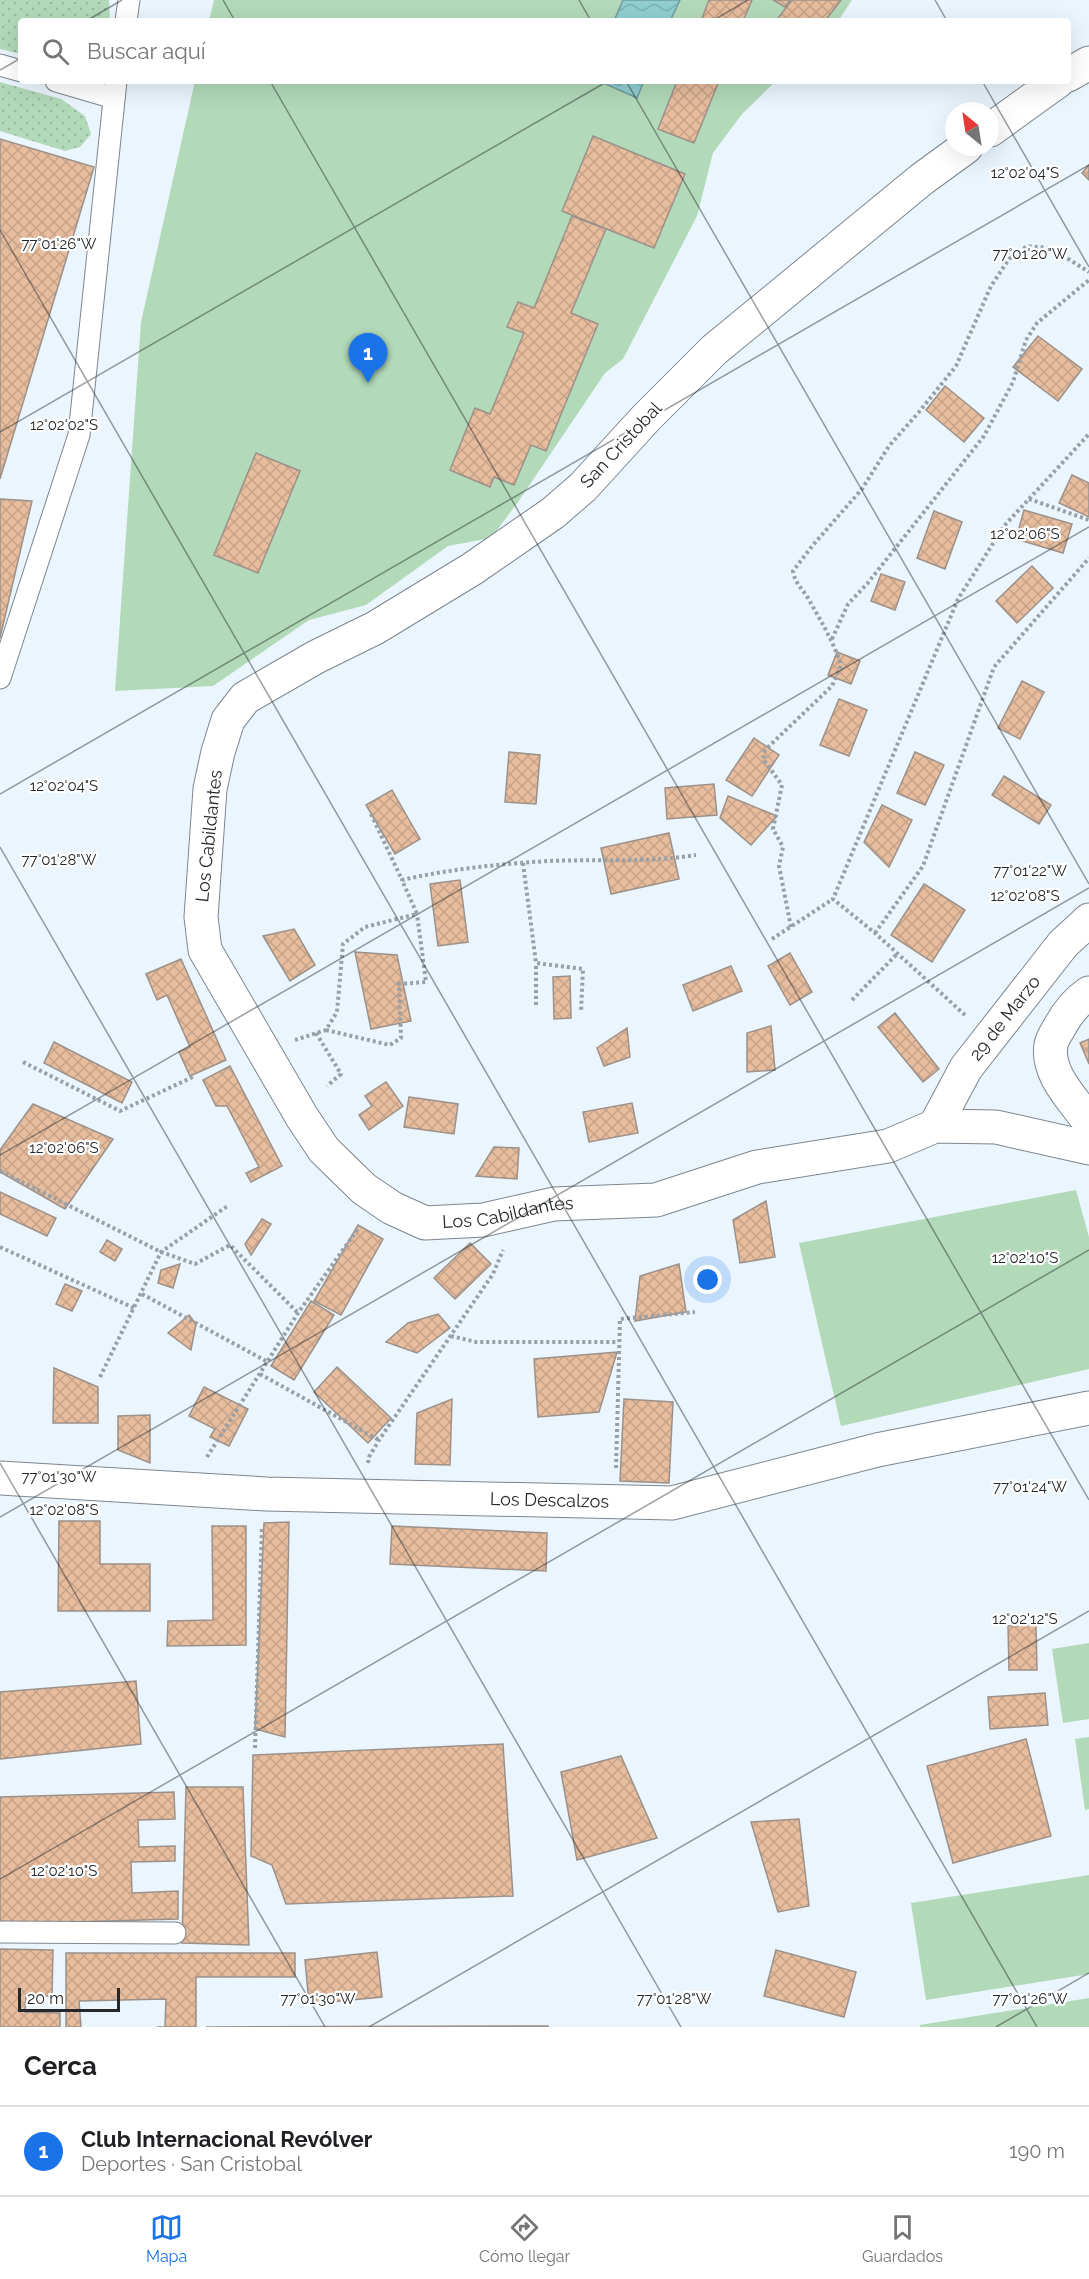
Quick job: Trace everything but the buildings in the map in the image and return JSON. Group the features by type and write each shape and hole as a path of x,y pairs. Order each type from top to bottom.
{"street":[{"path":"1071,73 1089,63"},
{"path":"999,124 1054,84"},
{"name":"San Cristobal","path":"245,698 307,661 375,628 472,569 553,513 583,487 646,418 714,350 922,179 954,156"},
{"name":"Los Cabildantes","path":"245,698 228,720 210,789 201,918 205,951 324,1150 350,1176 392,1209 425,1222 483,1220 555,1204 656,1200 757,1167 888,1146 935,1126 996,1127 1089,1148"},
{"name":"29 de Marzo","path":"935,1126 966,1068 1063,944 1089,920"},
{"path":"1089,993 1080,999 1062,1023 1051,1044 1051,1065 1089,1122"},
{"name":"Los Descalzos","path":"0,1478 263,1494 672,1503 877,1450 1089,1408"}],"lane":[{"path":"126,18 129,0"},
{"path":"0,65 18,70"},
{"path":"0,678 79,435 115,89 78,84"},
{"path":"0,1932 175,1933"}],"path":[{"path":"791,927 779,866 783,846 773,829 782,785 764,759 765,750 832,686 841,665 832,640 806,594 795,583 793,572 861,489 889,446 956,366 991,286 1009,259 1027,246 1051,248 1089,272"},
{"path":"832,640 848,604 867,584 984,436 1013,382 1026,340 1037,323 1089,280"},
{"path":"772,939 833,899 958,599 1004,526 1089,434"},
{"path":"1029,499 1089,520"},
{"path":"875,933 923,866 994,667 1089,558"},
{"path":"263,1051 326,1030 390,1045 401,1038 399,984 426,982 417,914 371,814"},
{"path":"402,880 449,869 523,863 670,859 696,855"},
{"path":"523,863 536,963 536,1005"},
{"path":"833,899 898,953 990,1038"},
{"path":"326,1030 337,1012 343,944 365,927 417,914"},
{"path":"852,1000 898,953"},
{"path":"536,963 583,969 581,1012"},
{"path":"316,1033 341,1074 327,1086"},
{"path":"23,1062 120,1111 195,1076"},
{"path":"0,1171 161,1252 195,1264 230,1245 298,1313"},
{"path":"185,1490 298,1313 379,1199"},
{"path":"100,1377 161,1252 229,1205"},
{"path":"363,1496 369,1457 379,1440 494,1274 504,1248 508,1215"},
{"path":"0,1247 134,1308"},
{"path":"142,1294 268,1362"},
{"path":"615,1502 620,1319 695,1312"},
{"path":"451,1336 476,1342 618,1342"},
{"path":"260,1374 379,1440"},
{"path":"255,1748 263,1494"}],"green space":[{"path":"0,0 109,0 110,18 18,18 18,53 0,49"},
{"path":"214,0 852,0 840,18 210,18"},
{"path":"0,82 61,99 85,116 91,134 80,147 65,151 0,131"},
{"path":"194,84 773,84 742,114 713,153 697,216 623,359 605,373 491,538 448,546 366,605 309,620 213,686 115,691 141,322"},
{"path":"1076,1190 1089,1237 1089,1369 841,1426 799,1243"},
{"path":"1089,1643 1089,1719 1063,1723 1052,1649"},
{"path":"1089,1737 1089,1809 1085,1810 1075,1739"},
{"path":"1089,1875 1089,1974 926,2000 911,1903"},
{"path":"1089,1998 1089,2027 920,2027 920,2025"}],"water":[{"path":"623,0 680,0 671,18 615,18"},
{"path":"606,84 643,84 637,98"}],"place":[{"name":"Club Internacional Revólver","path":"368,383"}]}
